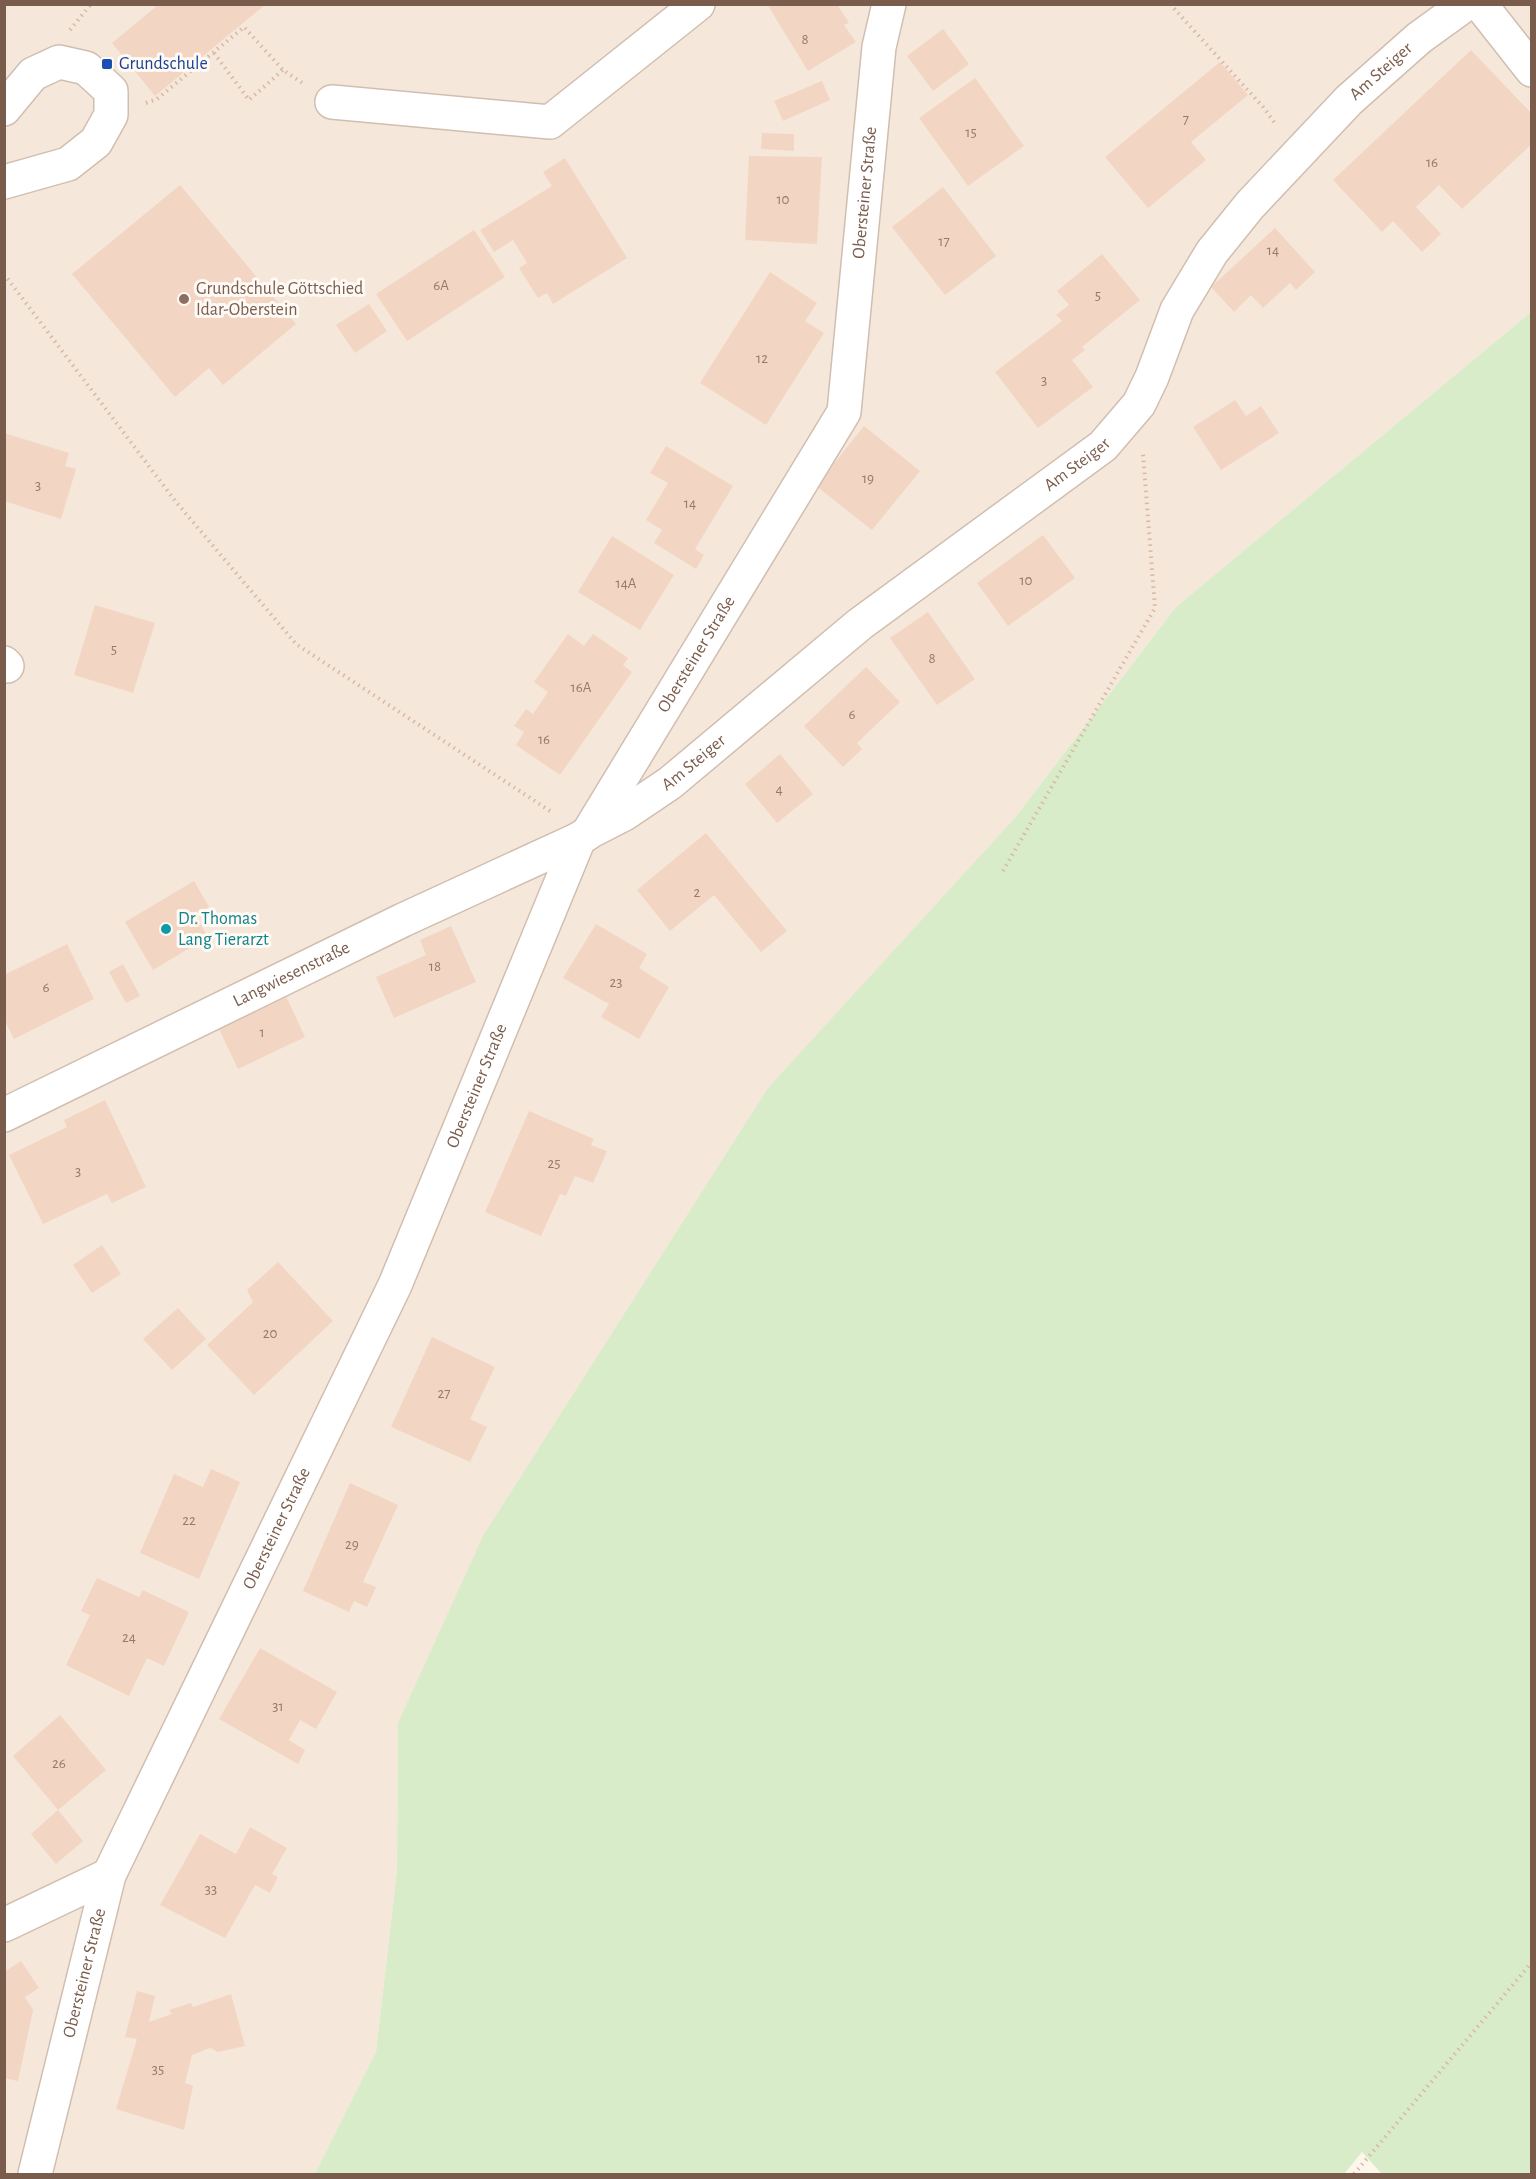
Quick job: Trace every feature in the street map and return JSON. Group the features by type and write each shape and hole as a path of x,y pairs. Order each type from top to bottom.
{"street":[{"path":"332,102 550,122 698,4"},
{"name":"Obersteiner Straße","path":"35,2175 109,1875 395,1285 584,836 844,412 879,47 889,4"},
{"name":"Am Steiger","path":"584,836 624,814 670,783 860,624 1103,446 1138,404 1152,377 1177,310 1212,252 1250,205 1349,100 1419,38 1466,4"},
{"path":"1480,4 1532,70"},
{"path":"4,109 33,74 59,62 86,68 111,91 111,116 96,142 68,164 4,182"},
{"name":"Langwiesenstraße","path":"4,1115 403,920 584,836"},
{"path":"4,1925 109,1875"}],"path":[{"path":"1170,4 1264,108"},
{"path":"111,116 157,99 244,27 283,70 249,100 214,53"},
{"path":"4,274 176,502 296,644 556,815"},
{"path":"1003,871 1155,608 1138,404"},
{"path":"1357,2173 1532,1962"}],"shaded area":[{"path":"5,5 1531,5 1531,312 1176,607 1014,819 398,1723 397,1870 376,2052 315,2174 5,2174"}],"green space":[{"path":"1531,312 1531,2174 1382,2174 1362,2152 1344,2174 315,2174 376,2052 397,1870 398,1723 483,1536 768,1088 1014,819 1176,607"}],"building":[{"path":"159,4 266,4 155,96 112,43"},
{"path":"767,4 837,4 849,23 844,25 856,42 808,71"},
{"path":"943,29 969,64 933,91 907,56"},
{"path":"1471,50 1532,114 1532,144 1462,209 1439,185 1416,207 1441,234 1422,252 1393,221 1382,232 1333,180"},
{"path":"1220,62 1248,95 1191,142 1206,160 1148,208 1105,157"},
{"path":"975,78 1024,146 968,186 919,118"},
{"path":"822,81 830,100 783,121 774,101"},
{"path":"762,133 794,134 794,151 761,149"},
{"path":"749,156 822,157 817,244 745,240"},
{"path":"565,158 627,258 553,304 547,293 538,298 519,268 527,263 513,240 494,252 480,230 552,186 543,172"},
{"name":"Grundschule Göttschied Idar-Oberstein","path":"180,185 296,324 223,385 209,368 175,397 72,274"},
{"path":"943,187 996,256 945,295 892,227"},
{"path":"1275,228 1315,272 1296,290 1290,283 1263,308 1251,295 1234,312 1211,287"},
{"path":"474,230 505,277 407,341 376,294"},
{"path":"1102,254 1140,300 1082,347 1085,350 1072,360 1093,387 1038,428 995,372 1062,321 1056,315 1069,305 1057,291"},
{"path":"770,272 817,303 805,321 824,333 766,425 700,383"},
{"path":"369,304 387,331 355,353 336,325"},
{"path":"1235,400 1246,416 1261,406 1279,433 1221,470 1193,427"},
{"path":"864,426 920,471 872,530 816,486"},
{"path":"4,433 69,453 65,466 76,469 61,519 4,501"},
{"path":"666,446 733,486 695,549 704,555 696,569 654,543 662,530 646,520 668,483 650,473"},
{"path":"1043,535 1075,578 1008,626 977,583"},
{"path":"612,536 674,575 640,630 578,592"},
{"path":"95,605 155,623 133,693 74,675"},
{"path":"928,612 975,679 937,705 890,638"},
{"path":"568,634 584,646 593,634 628,658 623,665 632,672 560,775 516,745 524,732 514,726 526,709 533,714 548,692 534,682"},
{"path":"866,667 900,702 857,743 862,749 843,767 804,726"},
{"path":"780,754 813,794 777,823 745,784"},
{"path":"706,833 787,931 761,952 714,895 670,931 637,890"},
{"name":"Dr. Thomas Lang Tierarzt","path":"194,881 209,907 195,915 208,937 153,970 125,922"},
{"path":"596,924 647,954 639,968 669,987 639,1039 601,1017 609,1004 563,978"},
{"path":"451,926 476,982 394,1018 376,977 426,955 420,940"},
{"path":"67,944 94,999 14,1039 4,1019 4,975"},
{"path":"123,964 140,996 126,1003 109,972"},
{"path":"285,994 305,1037 238,1069 218,1027"},
{"path":"105,1100 146,1187 112,1203 107,1194 43,1224 9,1155 67,1127 64,1120"},
{"path":"529,1111 594,1139 591,1145 607,1151 593,1183 575,1176 566,1196 560,1194 541,1236 485,1212"},
{"path":"102,1245 121,1274 92,1293 73,1265"},
{"path":"278,1262 333,1321 254,1395 207,1345 253,1302 247,1290"},
{"path":"178,1308 206,1339 172,1370 143,1339"},
{"path":"432,1337 495,1367 470,1419 487,1427 470,1462 391,1427"},
{"path":"211,1469 240,1482 199,1579 140,1553 174,1474 203,1487"},
{"path":"350,1483 398,1505 363,1582 376,1587 367,1607 354,1601 349,1612 303,1591"},
{"path":"97,1578 139,1597 143,1590 189,1612 164,1666 147,1658 129,1696 66,1665 90,1615 81,1611"},
{"path":"260,1648 337,1692 316,1729 300,1720 289,1740 305,1750 298,1764 219,1719"},
{"path":"60,1715 106,1770 58,1810 13,1756"},
{"path":"58,1810 83,1841 56,1864 31,1834"},
{"path":"250,1827 287,1848 272,1874 278,1877 270,1893 255,1885 225,1938 160,1905 200,1834 236,1854"},
{"path":"21,1961 39,1988 25,1997 33,2010 18,2081 4,2078 4,1972"},
{"path":"137,1991 155,1996 149,2022 172,2014 169,2010 191,2003 193,2007 231,1994 245,2046 218,2052 210,2048 192,2055 185,2083 193,2086 184,2130 116,2109 137,2039 125,2037"}],"place":[{"name":"Grundschule","path":"107,64"},
{"name":"Grundschule Göttschied Idar-Oberstein","path":"184,299"},
{"name":"Dr. Thomas Lang Tierarzt","path":"166,929"}]}
